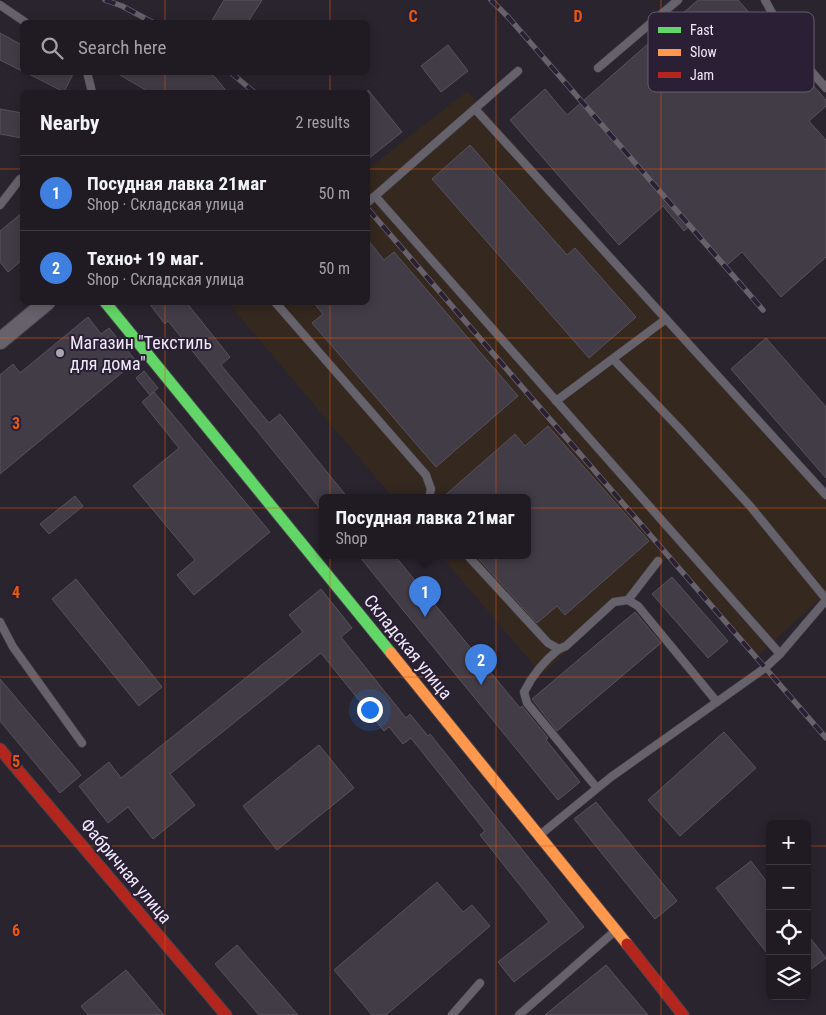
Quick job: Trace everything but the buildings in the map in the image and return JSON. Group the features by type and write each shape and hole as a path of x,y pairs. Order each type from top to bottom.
{"street":[{"path":"0,342 43,305"},
{"name":"Складская улица","path":"107,305 683,1015"},
{"name":"Фабричная улица","path":"0,750 226,1015"}],"lane":[{"path":"664,12 678,0"},
{"path":"765,0 772,12"},
{"path":"0,5 23,20"},
{"path":"598,68 648,26"},
{"path":"370,200 518,71"},
{"path":"814,74 826,88"},
{"path":"88,75 92,90"},
{"path":"475,109 826,495"},
{"path":"0,205 20,179"},
{"path":"375,196 780,654"},
{"path":"278,305 426,475 431,489 430,494"},
{"path":"556,401 666,319"},
{"path":"539,836 611,776 765,668 780,654 826,600 750,506 613,359"},
{"path":"471,559 548,643 559,649"},
{"path":"628,600 658,561"},
{"path":"597,788 527,703 524,692 544,663 559,649 566,646 614,602 628,600 638,606 717,702"},
{"path":"0,622 13,647 82,743"},
{"path":"520,1015 616,930"},
{"path":"452,1015 480,983"}],"shaded area":[{"path":"467,91 826,494 826,593 757,657 670,555 542,675 444,559 531,559 531,494 390,494 230,305 370,305 370,167"}],"railway":[{"path":"105,0 122,6 148,20"},
{"path":"491,0 509,18 763,310"},
{"path":"234,75 252,90"},
{"path":"370,211 826,738"}],"traffic: fast":[{"path":"107,305 391,653"}],"traffic: slow":[{"path":"391,653 627,944"}],"traffic: jam":[{"path":"0,749 226,1015"},
{"path":"627,944 683,1015"}],"place":[{"name":"Магазин \"Текстиль для дома\"","path":"60,353"},
{"name":"Посудная лавка 21маг","path":"425,617"},
{"name":"Техно+ 19 маг.","path":"481,685"}]}
